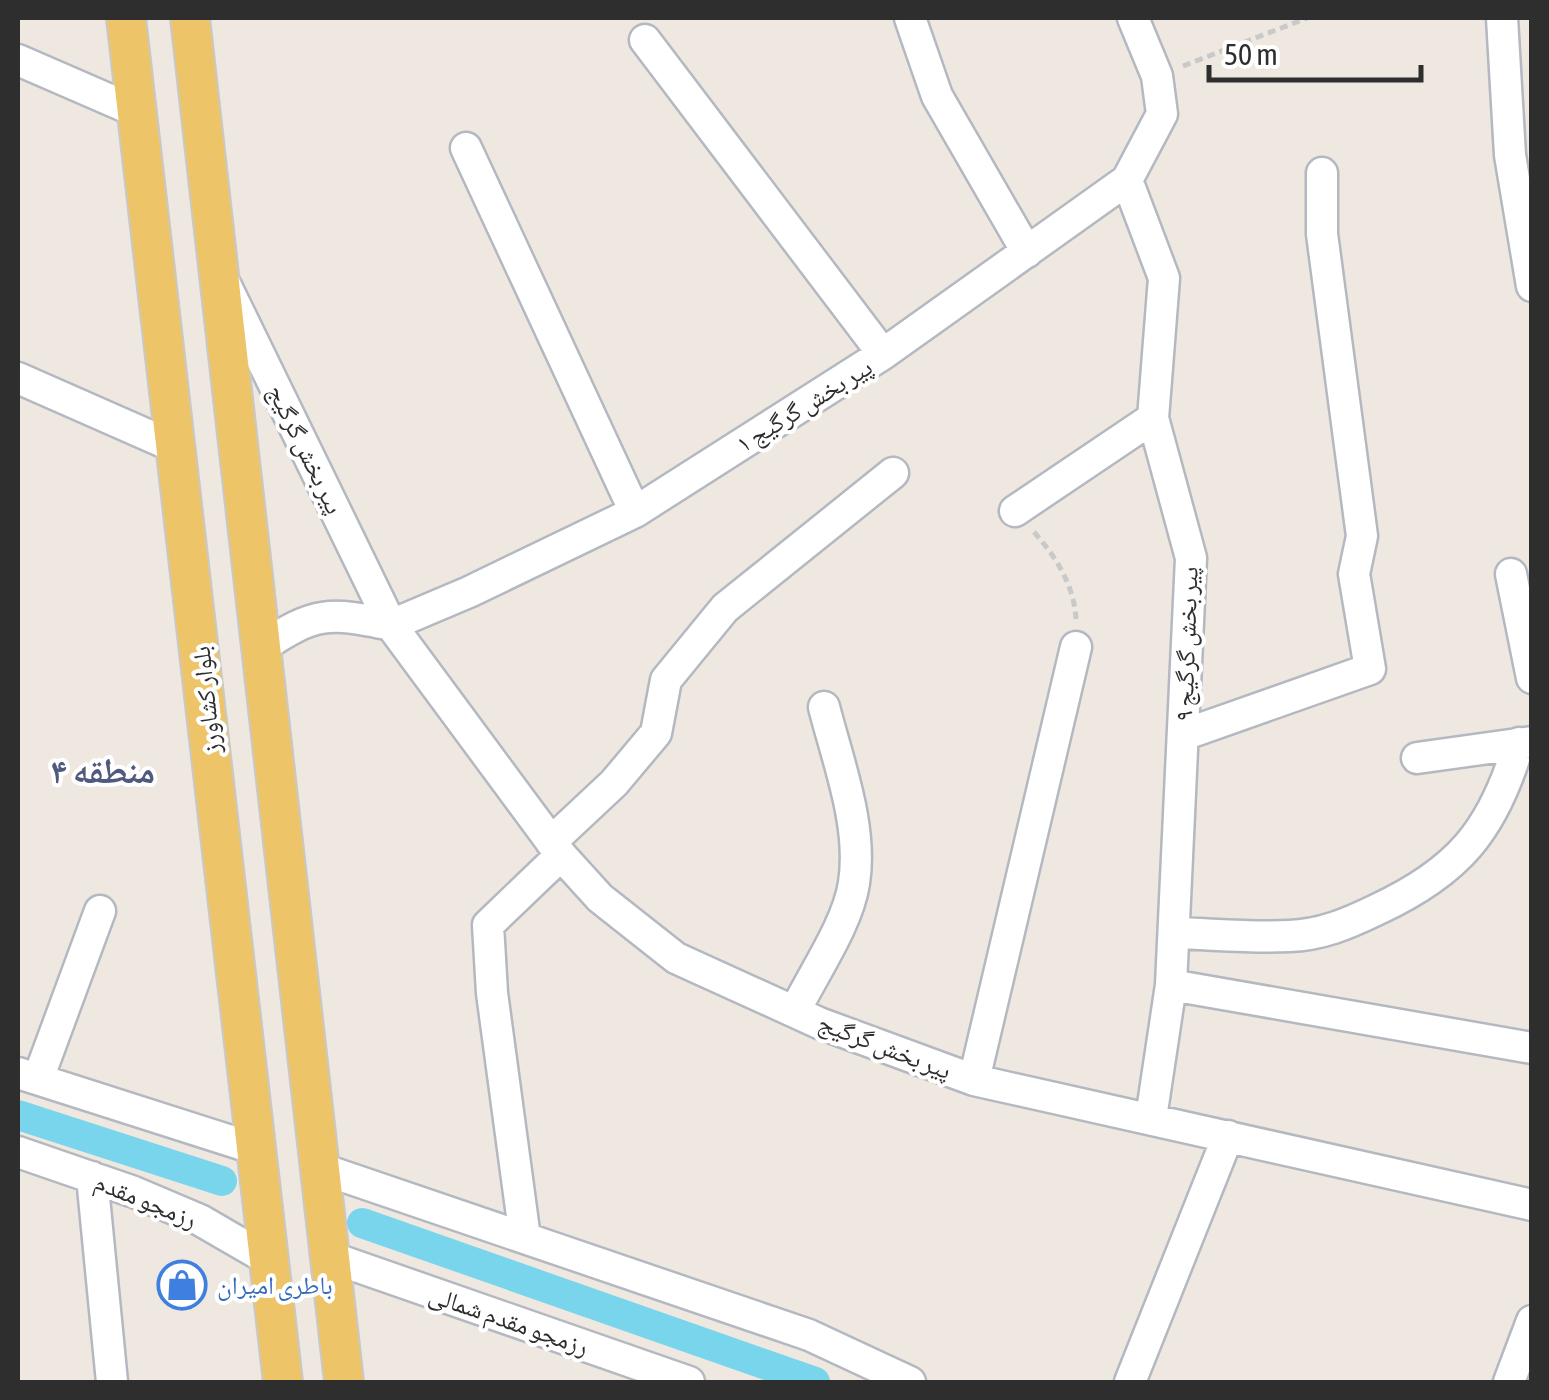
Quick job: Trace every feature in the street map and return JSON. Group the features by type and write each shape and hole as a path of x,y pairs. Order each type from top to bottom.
{"main road":[{"name":"بلوار کشاورز","path":"126,18 140,113 282,1382"},
{"path":"190,18 344,1382"}],"street":[{"path":"910,18 937,96 1026,252"},
{"path":"1133,18 1157,76"},
{"path":"1502,18 1510,155 1532,286"},
{"path":"645,40 884,354"},
{"path":"18,60 140,113"},
{"name":"پیر بخش گرگیج ۱","path":"391,625 635,512 884,354 1127,180 1162,114 1157,76"},
{"path":"466,148 635,512"},
{"path":"1183,735 1370,669 1354,574 1362,536 1322,234 1322,174"},
{"name":"پیر بخش گرگیج ۹","path":"1127,180 1164,278 1153,418 1191,558 1171,985 1151,1118"},
{"name":"پیر بخش گرگیج","path":"220,274 391,625 556,849 600,898 676,958 819,1023 974,1080 1532,1205"},
{"path":"18,378 178,448"},
{"path":"1015,510 1153,418"},
{"path":"524,1238 492,994 488,924 656,733 666,680 726,608 893,473"},
{"path":"1511,574 1532,678"},
{"path":"261,648 293,626 338,614 391,625"},
{"path":"974,1080 1076,648"},
{"path":"795,1011 840,922 854,884 854,836 824,707"},
{"path":"1174,933 1290,936 1336,929 1421,889 1470,846 1506,789 1525,742"},
{"path":"1418,758 1525,742"},
{"path":"100,911 28,1076 256,1148"},
{"path":"1171,985 1532,1048"},
{"path":"1130,1382 1228,1136"},
{"name":"رزمجو مقدم","path":"18,1152 200,1220 270,1260"},
{"path":"319,1168 809,1335 910,1382"},
{"path":"92,1177 112,1382"},
{"name":"رزمجو مقدم شمالی","path":"330,1256 688,1382"},
{"path":"1509,1382 1532,1320"}],"path":[{"path":"1157,76 1307,18"},
{"path":"1015,510 1054,554 1068,584 1075,612 1076,648"}],"waterway":[{"path":"18,1115 222,1181"},
{"path":"362,1223 815,1382"}],"place":[{"name":"باطری امیران","path":"182,1285"}],"district":[{"name":"منطقه ۴","path":"103,771"}]}
